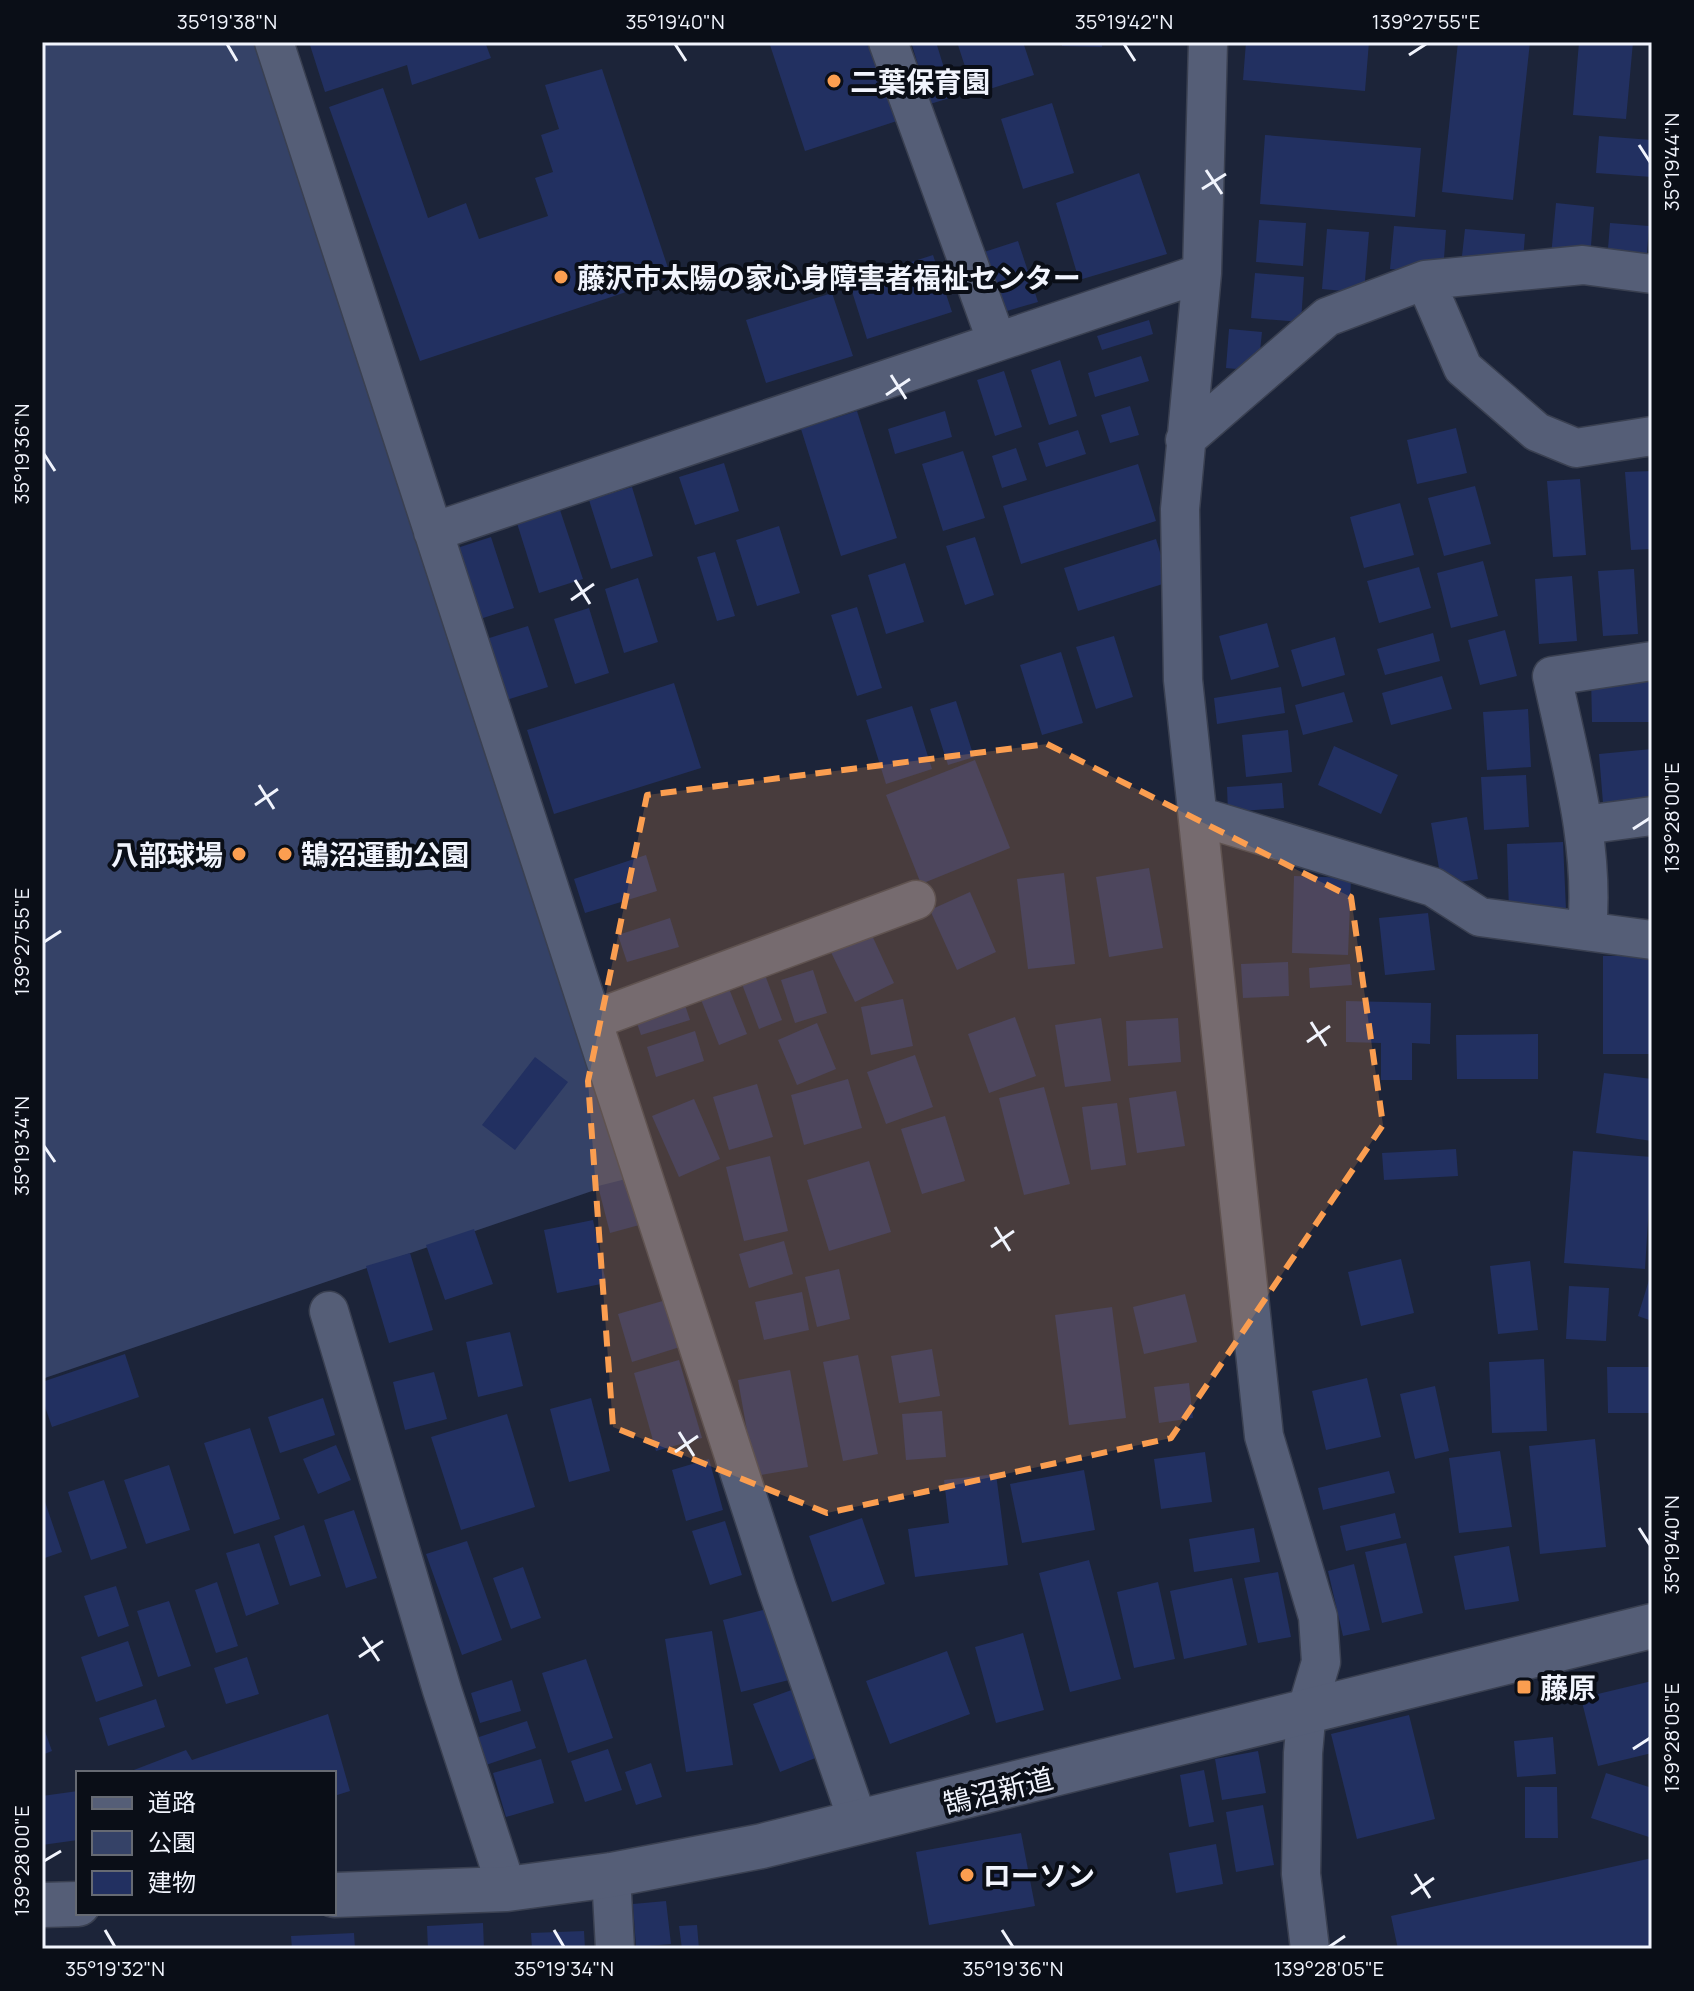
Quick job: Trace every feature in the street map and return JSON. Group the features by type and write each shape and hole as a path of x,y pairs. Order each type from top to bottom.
{"street":[{"path":"274,42 777,1588 859,1824"},
{"path":"888,42 997,342"},
{"path":"1208,42 1202,273 1180,509 1183,680 1264,1436 1318,1617 1321,1662 1307,1709 1301,1874 1310,1949"},
{"path":"1185,440 1327,317 1425,280 1583,265 1652,274"},
{"path":"433,532 1202,273"},
{"path":"1425,280 1463,368 1537,432 1576,448 1652,436"},
{"path":"1587,931 1591,886 1584,825 1552,676 1652,661"},
{"path":"1198,816 1433,887 1480,917 1652,940"},
{"path":"1584,825 1652,816"},
{"path":"593,1020 916,900"},
{"path":"329,1311 442,1690 507,1889"},
{"name":"鵠沼新道","path":"336,1895 507,1889 611,1875 859,1824 1307,1709 1652,1626"},
{"path":"611,1875 615,1949"},
{"path":"42,1905 76,1904"}],"highlighted area":[{"path":"1047,744 1351,897 1383,1125 1171,1438 827,1513 613,1427 588,1081 647,795"}],"green space":[{"name":"鵠沼運動公園","path":"42,42 256,42 633,1177 42,1379"}],"building":[{"path":"309,42 485,42 491,58 412,85 407,65 325,92"},
{"name":"二葉保育園","path":"769,42 873,42 900,120 805,151"},
{"path":"911,42 936,42 953,97 930,104"},
{"path":"957,42 1023,42 1034,75 974,94"},
{"path":"1062,42 1102,42 1102,47 1062,46"},
{"path":"1246,42 1369,42 1365,91 1243,80"},
{"path":"1458,42 1530,42 1513,200 1442,192"},
{"path":"1579,42 1633,42 1626,119 1573,115"},
{"path":"602,69 671,277 420,361 329,107 383,88 428,218 466,203 479,239 548,216 535,178 553,172 541,135 559,129 545,85"},
{"path":"1052,103 1074,173 1023,189 1001,119"},
{"path":"1265,135 1421,148 1415,217 1260,204"},
{"path":"1599,136 1652,140 1652,177 1596,173"},
{"path":"1139,173 1167,254 1079,280 1056,203"},
{"path":"1556,203 1594,207 1590,259 1551,256"},
{"path":"1259,220 1306,223 1303,266 1256,262"},
{"path":"1610,223 1649,226 1646,265 1607,262"},
{"path":"1394,226 1446,230 1443,273 1390,269"},
{"path":"1327,229 1369,232 1364,293 1322,289"},
{"path":"1465,229 1525,234 1523,261 1462,256"},
{"path":"1018,241 1038,302 1000,313 981,253"},
{"path":"933,255 952,312 867,339 849,282"},
{"path":"1255,273 1304,277 1301,322 1251,318"},
{"path":"832,293 853,356 766,383 746,320"},
{"path":"1149,320 1153,334 1102,350 1097,336"},
{"path":"1229,329 1262,332 1258,371 1226,368"},
{"path":"1141,356 1149,381 1095,397 1088,373"},
{"path":"1060,360 1077,416 1049,425 1031,370"},
{"path":"1004,371 1022,427 995,436 977,380"},
{"path":"1130,406 1139,435 1110,443 1101,415"},
{"path":"857,411 897,538 841,556 801,429"},
{"path":"945,411 952,437 895,454 888,429"},
{"path":"1456,428 1467,473 1417,484 1407,440"},
{"path":"1078,430 1086,454 1046,467 1038,443"},
{"path":"1016,448 1027,480 1002,488 992,456"},
{"path":"963,451 985,518 943,531 922,464"},
{"path":"724,463 739,511 695,525 679,477"},
{"path":"1138,464 1156,521 1021,564 1003,506"},
{"path":"1652,471 1652,549 1631,550 1625,472"},
{"path":"1580,479 1586,555 1553,557 1547,481"},
{"path":"1475,486 1491,544 1444,556 1428,498"},
{"path":"632,487 653,556 611,569 589,500"},
{"path":"1400,503 1414,555 1364,568 1350,517"},
{"path":"559,507 583,579 539,593 516,520"},
{"path":"779,526 800,593 757,606 736,540"},
{"path":"491,537 514,608 477,620 454,549"},
{"path":"975,537 994,595 965,605 946,546"},
{"path":"1156,539 1169,582 1078,611 1064,568"},
{"path":"715,552 735,616 717,621 697,557"},
{"path":"1483,561 1498,616 1451,628 1437,573"},
{"path":"905,563 924,622 886,634 868,575"},
{"path":"1419,567 1431,608 1379,623 1367,581"},
{"path":"1634,569 1638,634 1603,636 1598,571"},
{"path":"1572,576 1577,641 1539,644 1535,579"},
{"path":"638,578 658,642 624,653 605,589"},
{"path":"857,607 882,688 857,696 831,615"},
{"path":"589,608 609,673 575,684 554,619"},
{"path":"1267,623 1279,667 1231,680 1219,636"},
{"path":"528,626 548,687 503,701 483,640"},
{"path":"1505,630 1517,676 1480,685 1468,640"},
{"path":"1433,633 1440,661 1385,675 1377,649"},
{"path":"1114,636 1133,697 1096,709 1076,647"},
{"path":"1335,637 1345,675 1302,687 1291,650"},
{"path":"1061,652 1083,723 1042,735 1020,665"},
{"path":"1442,676 1452,709 1391,725 1382,693"},
{"path":"1652,676 1652,722 1592,722 1591,677"},
{"path":"674,683 701,768 554,814 527,730"},
{"path":"1281,687 1285,713 1217,724 1214,698"},
{"path":"1344,692 1353,722 1303,735 1295,705"},
{"path":"956,701 974,757 948,765 930,709"},
{"path":"912,706 932,769 886,784 866,720"},
{"path":"1528,709 1531,767 1487,770 1483,712"},
{"path":"1288,730 1292,772 1246,777 1242,735"},
{"path":"1334,746 1398,775 1381,814 1318,785"},
{"path":"1652,749 1652,798 1603,803 1599,754"},
{"path":"975,760 1010,848 921,884 886,795"},
{"path":"1526,775 1529,827 1484,830 1481,777"},
{"path":"1282,783 1284,808 1228,812 1227,787"},
{"path":"1467,817 1478,879 1442,885 1431,823"},
{"path":"1563,842 1566,910 1509,912 1507,844"},
{"path":"646,855 657,891 585,913 574,879"},
{"path":"1149,868 1163,948 1109,957 1096,877"},
{"path":"1064,873 1075,964 1028,969 1017,879"},
{"path":"1294,876 1351,878 1348,955 1292,953"},
{"path":"970,892 996,952 957,970 930,910"},
{"path":"1428,913 1435,970 1385,975 1379,918"},
{"path":"670,918 679,947 627,962 618,935"},
{"path":"869,929 894,983 855,1002 829,948"},
{"path":"1603,956 1652,956 1652,1054 1603,1054"},
{"path":"1288,962 1289,996 1243,998 1241,964"},
{"path":"1350,964 1352,985 1310,988 1309,968"},
{"path":"813,970 827,1013 795,1023 781,980"},
{"path":"765,975 782,1020 759,1029 742,984"},
{"path":"726,981 747,1034 719,1045 698,992"},
{"path":"683,999 690,1020 641,1035 634,1014"},
{"path":"903,999 913,1046 871,1055 861,1007"},
{"path":"1346,1001 1431,1003 1430,1044 1412,1043 1412,1080 1381,1080 1381,1043 1346,1042"},
{"path":"1015,1017 1036,1076 989,1093 968,1034"},
{"path":"1101,1018 1111,1081 1065,1087 1055,1025"},
{"path":"1178,1018 1181,1062 1128,1066 1126,1021"},
{"path":"817,1023 836,1069 797,1085 778,1040"},
{"path":"695,1031 704,1061 656,1077 647,1047"},
{"path":"1538,1034 1538,1079 1457,1079 1456,1035"},
{"path":"915,1055 933,1107 886,1124 867,1072"},
{"path":"535,1057 568,1082 515,1150 482,1125"},
{"path":"1604,1073 1652,1079 1652,1141 1596,1133"},
{"path":"848,1079 862,1128 804,1145 791,1095"},
{"path":"757,1084 773,1137 729,1150 713,1097"},
{"path":"1044,1087 1070,1184 1024,1195 999,1098"},
{"path":"1176,1091 1185,1146 1137,1153 1129,1098"},
{"path":"694,1099 720,1159 679,1177 652,1116"},
{"path":"1117,1103 1126,1165 1091,1170 1082,1107"},
{"path":"945,1116 965,1181 922,1194 901,1129"},
{"path":"1456,1149 1458,1176 1384,1180 1382,1153"},
{"path":"1573,1151 1652,1157 1645,1269 1564,1263"},
{"path":"770,1156 788,1231 744,1241 726,1167"},
{"path":"869,1161 891,1232 829,1251 807,1180"},
{"path":"630,1178 643,1224 610,1233 598,1186"},
{"path":"593,1220 606,1283 557,1293 544,1230"},
{"path":"474,1229 493,1284 445,1300 426,1245"},
{"path":"784,1241 793,1274 749,1288 739,1254"},
{"path":"410,1253 433,1330 389,1343 366,1266"},
{"path":"1401,1259 1414,1313 1361,1326 1348,1272"},
{"path":"1530,1261 1538,1330 1498,1334 1490,1266"},
{"path":"839,1269 850,1319 817,1327 805,1277"},
{"path":"1649,1280 1652,1281 1652,1321 1638,1316"},
{"path":"1569,1286 1609,1288 1606,1341 1566,1339"},
{"path":"802,1292 809,1330 764,1340 755,1302"},
{"path":"1185,1294 1197,1342 1144,1354 1133,1307"},
{"path":"666,1300 680,1347 632,1362 618,1314"},
{"path":"1112,1307 1126,1418 1069,1425 1055,1315"},
{"path":"510,1332 523,1386 478,1397 466,1342"},
{"path":"932,1349 940,1396 899,1403 891,1356"},
{"path":"125,1354 139,1397 52,1427 42,1398 42,1382"},
{"path":"858,1355 878,1454 843,1461 823,1362"},
{"path":"1544,1359 1547,1431 1492,1433 1489,1362"},
{"path":"679,1360 702,1438 656,1451 634,1373"},
{"path":"1607,1367 1652,1367 1652,1413 1608,1413"},
{"path":"790,1370 808,1467 755,1476 738,1380"},
{"path":"434,1372 447,1419 405,1430 393,1382"},
{"path":"1367,1378 1381,1437 1326,1450 1312,1391"},
{"path":"1189,1383 1193,1418 1159,1423 1154,1387"},
{"path":"1435,1386 1449,1451 1415,1459 1400,1394"},
{"path":"323,1398 335,1435 280,1453 268,1417"},
{"path":"591,1398 610,1471 569,1482 550,1409"},
{"path":"942,1411 946,1457 906,1460 902,1414"},
{"path":"507,1414 535,1507 461,1530 431,1437"},
{"path":"250,1428 280,1519 234,1534 204,1443"},
{"path":"1595,1439 1606,1547 1540,1554 1529,1446"},
{"path":"336,1445 351,1480 318,1494 303,1459"},
{"path":"1500,1451 1512,1527 1459,1533 1449,1458"},
{"path":"1205,1452 1212,1502 1161,1509 1154,1459"},
{"path":"709,1459 723,1510 686,1521 672,1470"},
{"path":"169,1465 190,1530 146,1544 124,1480"},
{"path":"1084,1470 1095,1530 1022,1543 1010,1484"},
{"path":"1389,1471 1395,1493 1323,1510 1318,1488"},
{"path":"996,1474 1008,1565 915,1577 908,1529 949,1523 944,1480"},
{"path":"104,1480 127,1548 91,1560 68,1492"},
{"path":"42,1493 62,1552 42,1559"},
{"path":"354,1510 377,1578 346,1588 324,1520"},
{"path":"1395,1513 1401,1538 1346,1551 1340,1526"},
{"path":"862,1518 885,1584 832,1602 809,1536"},
{"path":"725,1521 742,1575 710,1585 692,1531"},
{"path":"304,1525 321,1576 290,1586 274,1536"},
{"path":"1254,1528 1260,1562 1194,1572 1189,1539"},
{"path":"467,1541 502,1640 462,1655 426,1554"},
{"path":"259,1543 279,1604 246,1616 226,1553"},
{"path":"1406,1543 1423,1613 1382,1623 1365,1552"},
{"path":"1509,1546 1519,1601 1465,1610 1454,1556"},
{"path":"1089,1560 1121,1679 1070,1692 1039,1573"},
{"path":"1354,1564 1370,1630 1343,1636 1328,1571"},
{"path":"523,1567 541,1618 511,1629 493,1578"},
{"path":"1278,1572 1291,1637 1258,1643 1244,1578"},
{"path":"1232,1578 1247,1645 1184,1659 1170,1591"},
{"path":"217,1582 238,1646 216,1653 195,1590"},
{"path":"1158,1582 1175,1659 1134,1668 1117,1592"},
{"path":"116,1586 129,1626 98,1637 84,1596"},
{"path":"169,1601 191,1666 158,1677 137,1611"},
{"path":"771,1608 789,1680 741,1692 723,1620"},
{"path":"712,1631 733,1765 686,1772 665,1639"},
{"path":"1023,1633 1044,1710 996,1723 975,1647"},
{"path":"128,1641 143,1686 96,1702 81,1657"},
{"path":"947,1651 970,1714 890,1744 866,1681"},
{"path":"247,1657 259,1694 226,1704 214,1668"},
{"path":"586,1659 613,1738 568,1753 542,1673"},
{"path":"512,1680 521,1711 480,1723 471,1693"},
{"path":"1652,1681 1652,1753 1598,1766 1581,1698"},
{"path":"797,1688 823,1755 780,1772 753,1704"},
{"path":"156,1699 165,1727 108,1746 99,1718"},
{"path":"328,1714 350,1791 336,1795 336,1771 131,1771 186,1750 192,1760"},
{"path":"1409,1715 1435,1819 1357,1839 1331,1734"},
{"path":"527,1721 536,1748 486,1765 476,1738"},
{"path":"42,1723 52,1751 42,1755"},
{"path":"1553,1737 1556,1774 1517,1777 1514,1741"},
{"path":"608,1749 622,1790 585,1802 571,1761"},
{"path":"1258,1751 1266,1793 1222,1800 1215,1759"},
{"path":"541,1759 554,1803 506,1817 493,1773"},
{"path":"651,1763 662,1797 636,1805 625,1772"},
{"path":"1204,1770 1214,1822 1189,1827 1180,1775"},
{"path":"1606,1773 1652,1788 1652,1838 1591,1818"},
{"path":"1525,1787 1557,1787 1558,1838 1525,1838"},
{"path":"76,1791 76,1840 42,1845 42,1796"},
{"path":"1263,1805 1274,1865 1236,1872 1226,1812"},
{"path":"1021,1833 1035,1906 929,1925 916,1852"},
{"path":"1216,1844 1223,1884 1176,1893 1169,1853"},
{"path":"1652,1858 1652,1949 1398,1949 1391,1916"},
{"path":"666,1901 671,1944 636,1947 633,1904"},
{"path":"483,1923 484,1949 428,1949 427,1926"},
{"path":"697,1925 699,1949 682,1949 679,1926"},
{"path":"584,1931 585,1949 532,1949 531,1933"},
{"path":"354,1933 355,1949 292,1949 291,1936"}],"place":[{"name":"二葉保育園","path":"834,81"},
{"name":"藤沢市太陽の家心身障害者福祉センター","path":"561,277"},
{"name":"八部球場","path":"239,854"},
{"name":"鵠沼運動公園","path":"285,854"},
{"name":"藤原","path":"1524,1687"},
{"name":"ローソン","path":"967,1875"}]}
